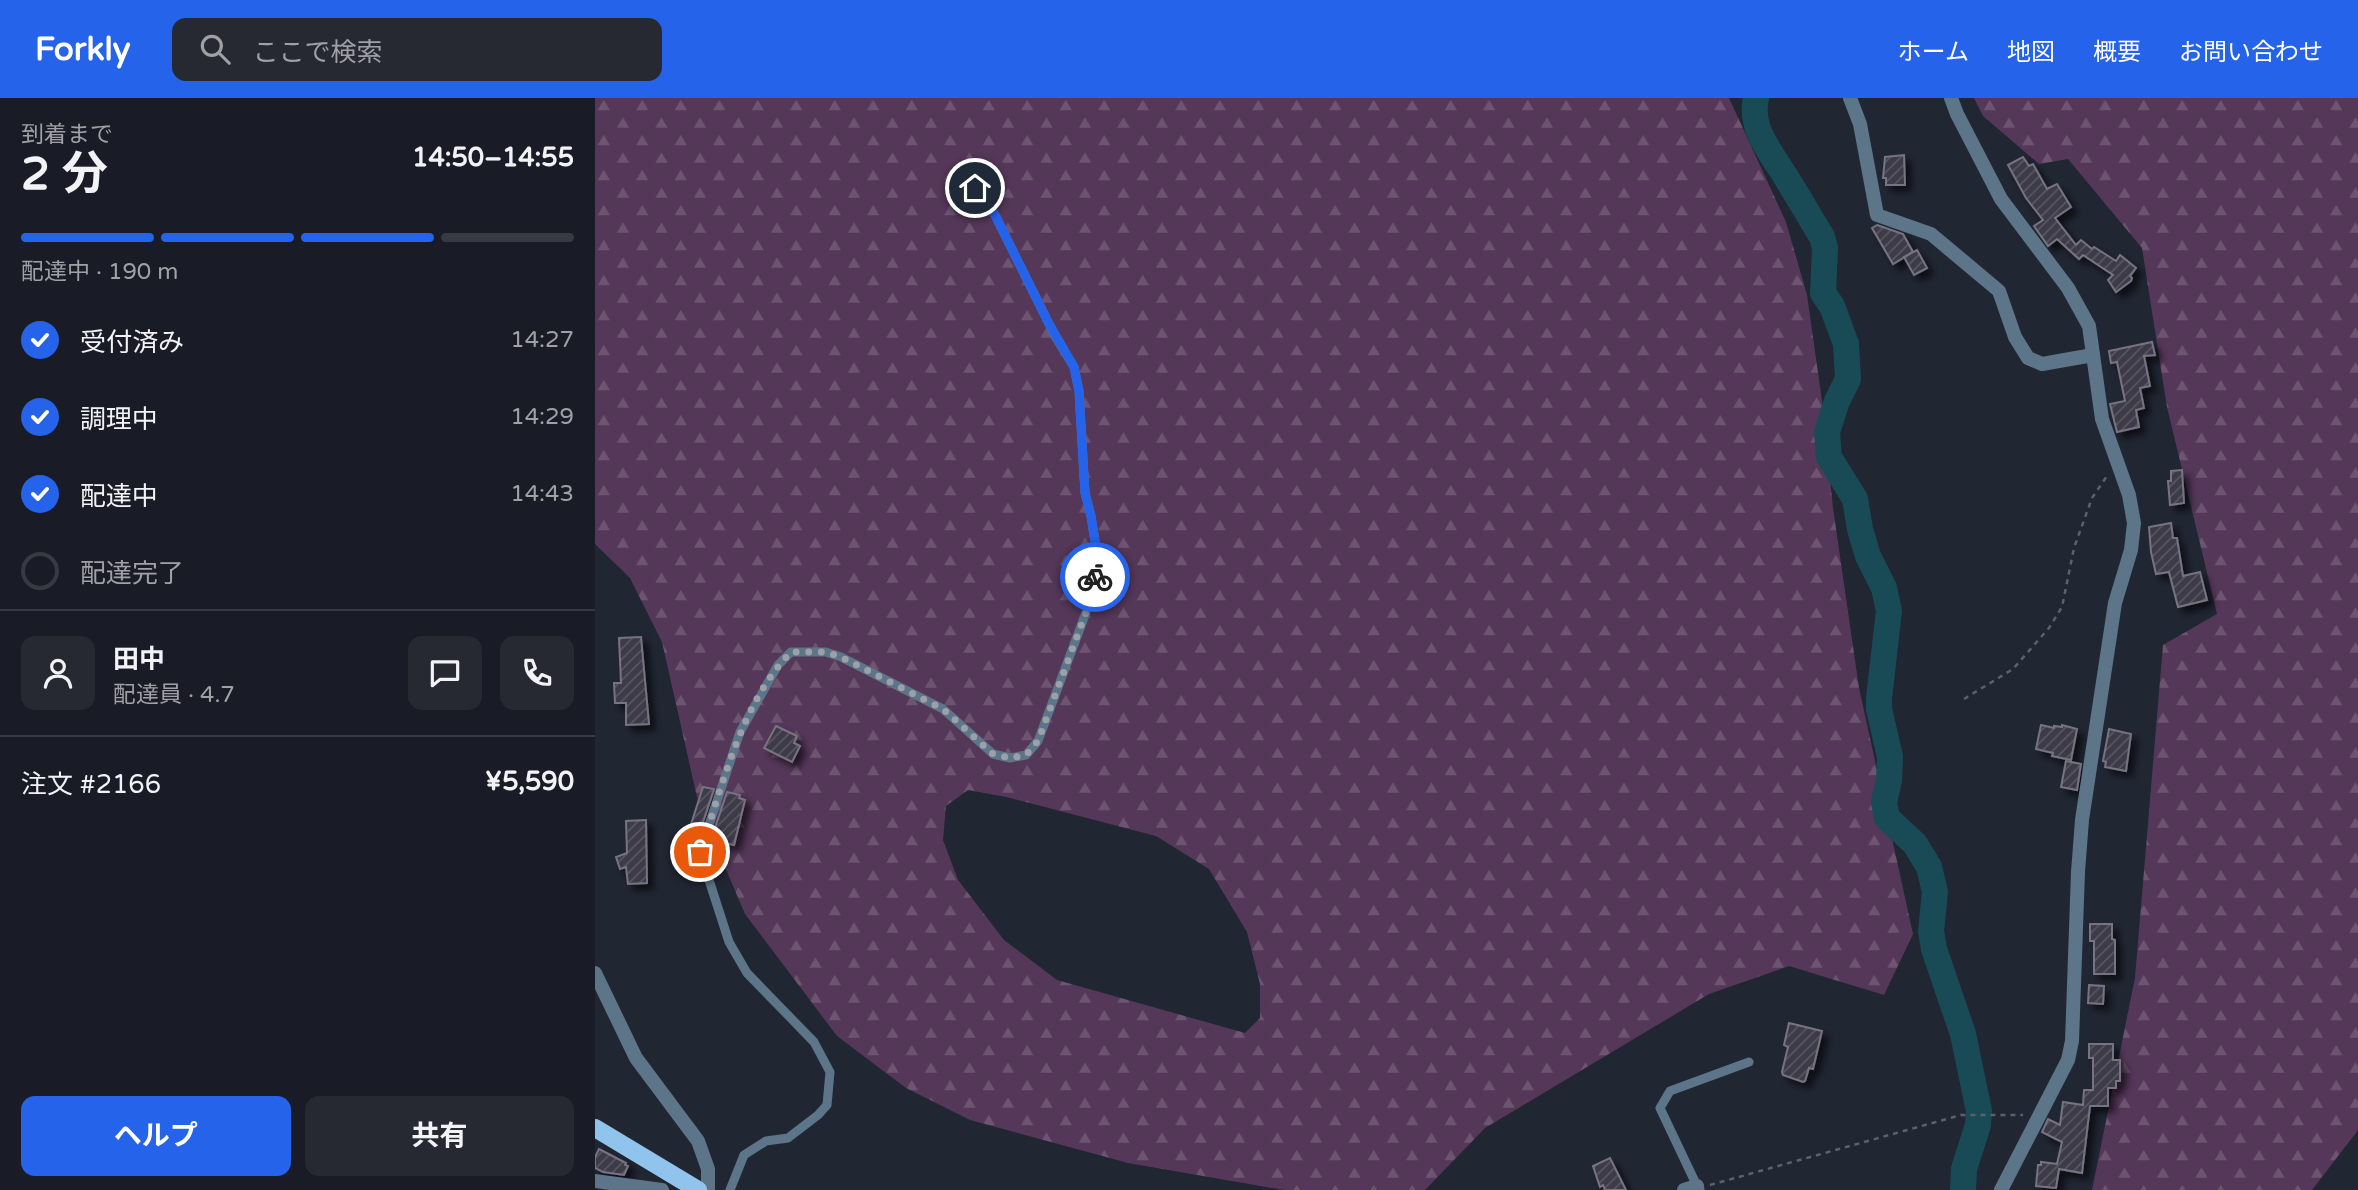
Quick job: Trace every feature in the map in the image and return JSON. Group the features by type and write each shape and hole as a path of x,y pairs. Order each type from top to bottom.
{"main road":[{"path":"595,1128 698,1190"}],"street":[{"path":"1850,98 1860,124 1877,215 1931,233 1999,291 2015,337 2028,358 2042,364 2093,355"},
{"path":"1951,98 2001,199 2068,288 2089,326 2102,419 2129,495 2134,523 2131,550 2115,603 2082,820 2072,1041 2068,1060 2001,1190"},
{"path":"595,973 636,1058 698,1141 708,1169 708,1190"},
{"path":"595,1181 662,1190"}],"lane":[{"path":"730,1190 744,1155 766,1141 788,1138 827,1105 830,1072 814,1042 747,973 729,942 700,852 740,732 778,665 791,652 826,652 841,657 943,709 993,754 1010,758 1026,755 1038,741 1094,591 1097,554 1085,493 1079,391 1074,367 1048,322 995,215 975,188"},
{"path":"1694,1189 1660,1108 1670,1091 1749,1062"}],"path":[{"path":"1964,699 2013,669 2049,628 2061,607 2074,548 2092,498 2108,475 2116,457"},
{"path":"1694,1189 1961,1115 2038,1116"}],"green space":[{"path":"595,98 1729,98 1786,222 1807,295 1833,508 1859,688 1913,934 1884,995 1789,966 1709,994 1485,1128 1425,1190 1284,1190 1128,1163 970,1120 906,1088 837,1036 745,914 699,806 662,642 630,578 595,544","holes":["968,790 1006,797 1156,836 1209,869 1247,932 1260,984 1260,1018 1245,1033 1057,980 1004,940 958,880 943,840 946,806"]},
{"path":"1974,98 2358,98 2358,1130 2312,1190 2092,1190 2135,978 2163,645 2217,614 2167,407 2142,248 2068,159 2039,164 1983,116"}],"building":[{"path":"1904,155 1905,185 1886,185 1886,178 1883,178 1885,157"},
{"path":"2023,157 2029,166 2033,164 2047,189 2057,184 2071,207 2055,218 2076,245 2081,240 2116,261 2120,255 2136,268 2130,276 2131,281 2116,292 2108,280 2113,275 2083,255 2079,259 2057,239 2048,246 2034,226 2043,220 2026,198 2008,165"},
{"path":"1877,225 1903,234 1913,252 1893,264 1872,228"},
{"path":"1917,250 1927,268 1914,275 1904,257"},
{"path":"2152,342 2155,355 2144,356 2150,386 2140,388 2144,408 2136,410 2139,427 2117,432 2110,404 2125,401 2117,362 2111,363 2109,351"},
{"path":"2182,470 2184,503 2170,505 2168,481 2171,481 2171,471"},
{"path":"2171,523 2173,538 2177,538 2183,576 2200,572 2207,600 2178,607 2169,572 2156,574 2149,527"},
{"path":"641,637 649,724 626,725 626,703 615,703 614,683 621,683 619,638"},
{"path":"2041,725 2054,728 2062,725 2077,729 2071,760 2036,749"},
{"path":"776,726 797,736 794,743 800,746 792,762 764,748"},
{"path":"2109,729 2131,734 2126,771 2105,767 2106,762 2103,761"},
{"path":"2066,761 2081,764 2077,790 2061,787"},
{"path":"703,787 714,789 694,849 684,846"},
{"path":"727,792 740,795 739,798 745,800 734,845 711,840"},
{"path":"646,820 647,883 628,884 626,867 620,869 616,857 627,853 626,821"},
{"path":"2090,924 2112,924 2115,974 2094,974 2094,941 2090,941"},
{"path":"2089,985 2104,986 2103,1004 2088,1003"},
{"path":"1789,1023 1822,1031 1813,1069 1809,1068 1803,1082 1783,1075 1782,1072 1788,1047 1784,1045"},
{"path":"2089,1044 2113,1044 2113,1060 2120,1060 2120,1081 2116,1081 2116,1088 2108,1088 2108,1106 2090,1106 2082,1173 2059,1169 2056,1188 2036,1186 2038,1165 2041,1165 2041,1162 2057,1164 2062,1142 2042,1132 2048,1119 2060,1125 2063,1102 2083,1105 2084,1090 2093,1090 2093,1058 2089,1058"},
{"path":"599,1149 626,1163 628,1166 624,1175 595,1168 595,1157"},
{"path":"1610,1158 1626,1190 1605,1190 1603,1185 1600,1187 1593,1166"}],"waterway":[{"path":"1756,98 1758,130 1822,237 1825,248 1823,293 1832,306 1846,344 1848,379 1837,401 1827,432 1829,457 1855,499 1868,556 1884,588 1889,611 1879,698 1890,757 1884,802 1887,818 1915,844 1929,867 1935,892 1931,931 1934,949 1963,1034 1979,1111 1978,1125 1964,1169 1963,1190"}],"way so far":[{"path":"700,852 740,732 778,665 791,652 826,652 841,657 943,709 993,754 1010,758 1026,755 1038,741 1094,591 1095,577"}],"route":[{"path":"975,188 995,215 1055,336 1074,367 1079,391 1085,493 1097,554 1095,577"}]}
